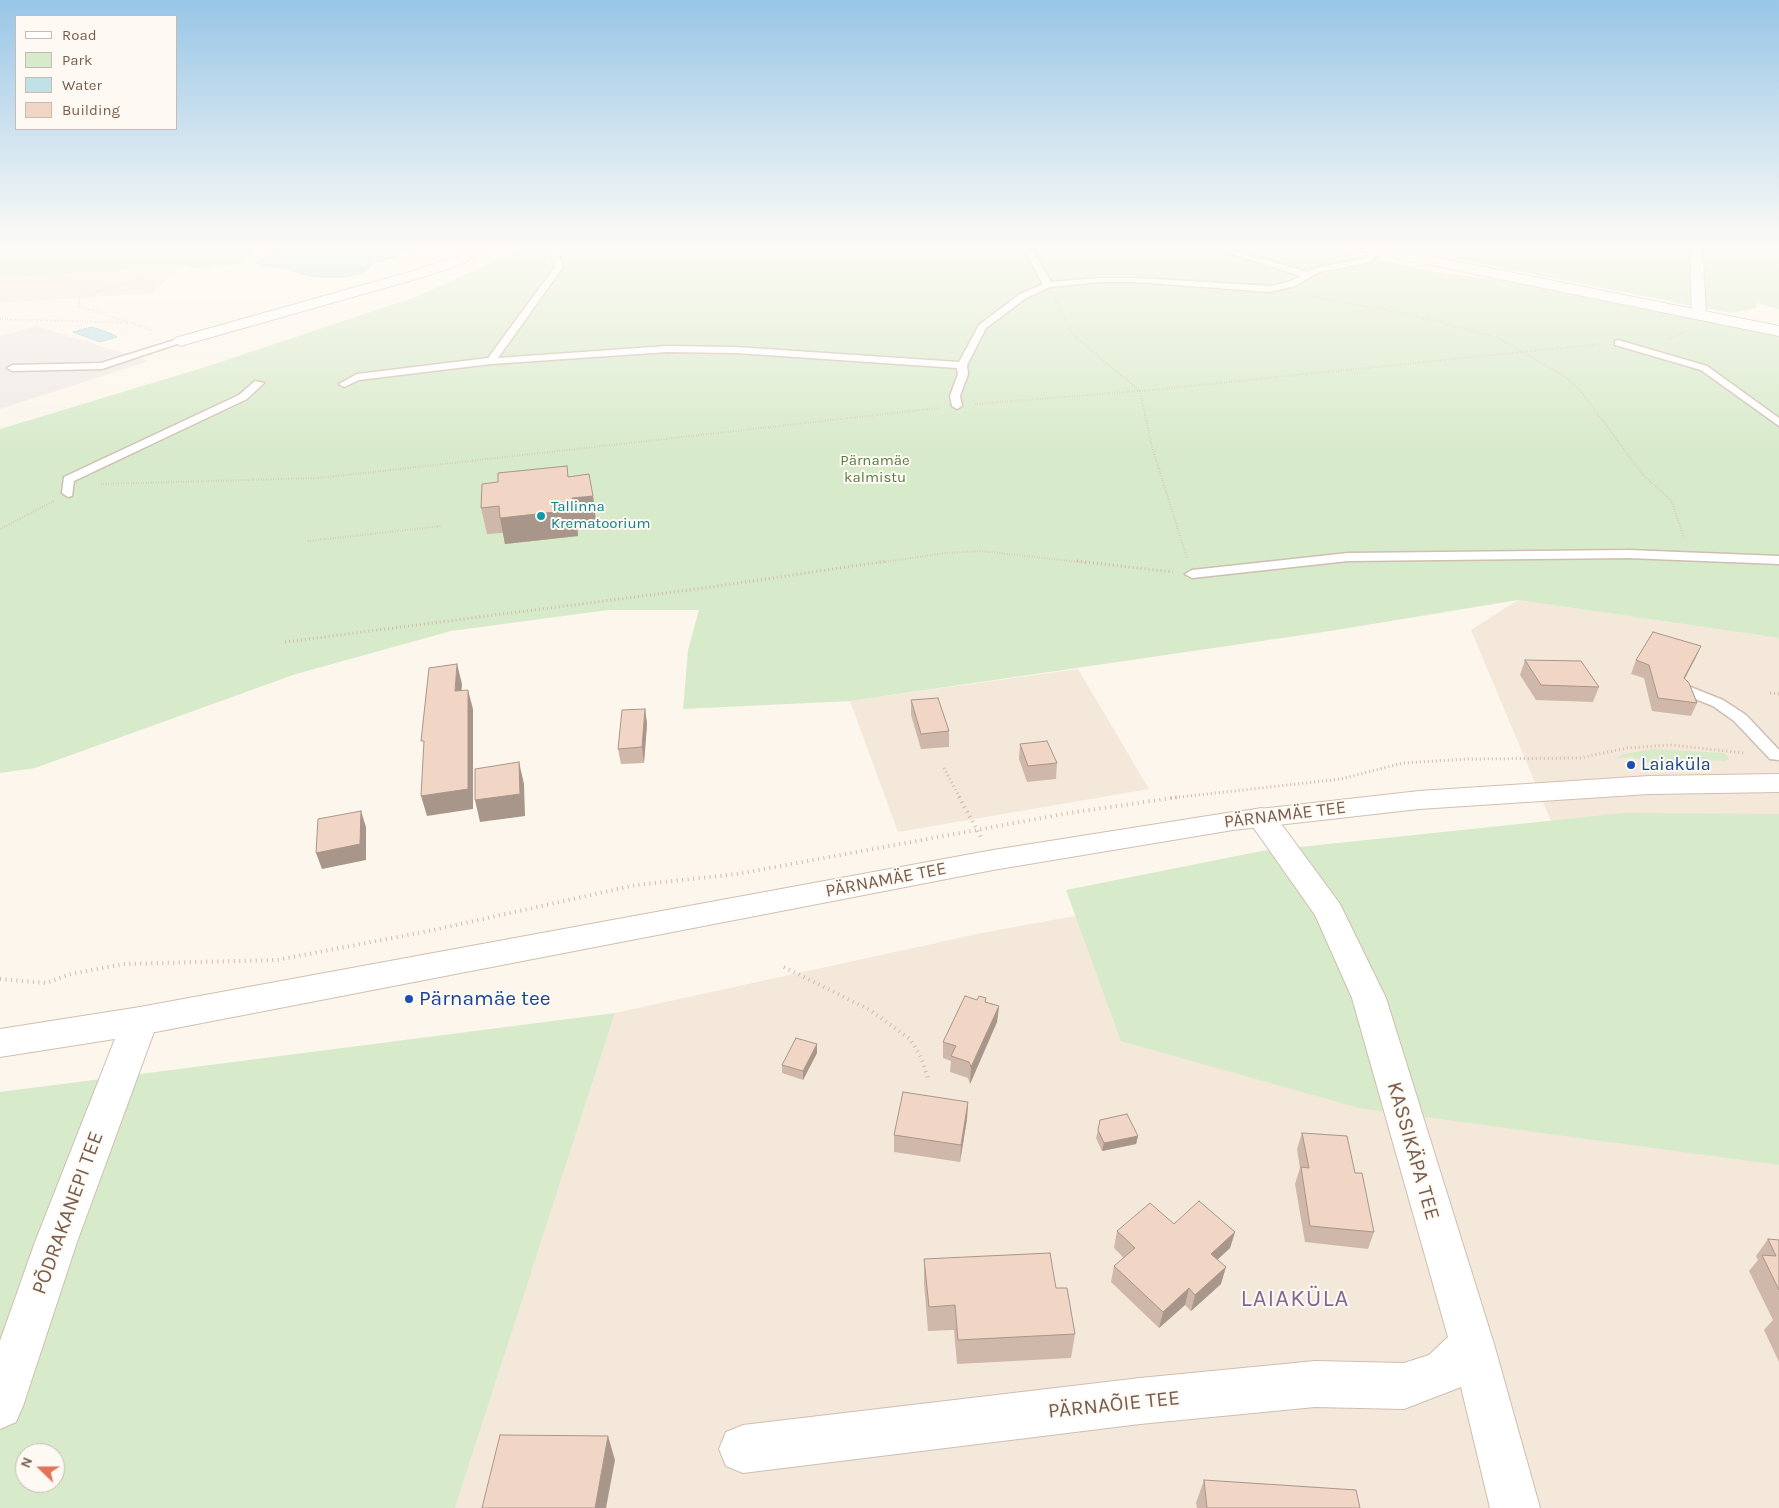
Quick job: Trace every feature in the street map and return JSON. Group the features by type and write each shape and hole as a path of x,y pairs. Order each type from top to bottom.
{"street":[{"path":"181,341 275,314"},
{"path":"1701,314 1779,331"},
{"name":"PÄRNAMÄE TEE","path":"0,1042 140,1021 993,860 1138,835 1261,817 1419,800 1649,785 1778,770"},
{"name":"KASSIKÄPA TEE","path":"1261,817 1328,912 1368,998 1472,1344 1515,1508"},
{"name":"PÕDRAKANEPI TEE","path":"0,1406 56,1242 140,1021"},
{"name":"PÄRNAÕIE TEE","path":"743,1449 1140,1401 1315,1384 1404,1386 1443,1373 1472,1344"}],"lane":[{"path":"491,361 525,314"},
{"path":"956,406 955,396 963,374 962,364 982,327 999,314"},
{"path":"12,368 102,366 181,341"},
{"path":"1618,343 1704,368 1779,423"},
{"path":"344,384 357,377 491,361 667,349 736,350 962,364"},
{"path":"68,493 68,479 192,423 243,397 259,382"},
{"path":"1192,574 1348,557 1618,554 1779,560"},
{"path":"1688,691 1718,703 1740,718 1778,770"}],"path":[{"path":"105,314 181,341"},
{"path":"285,642 712,587 945,552 981,551 1192,574 1152,448 1140,391 1072,334 1062,314"},
{"path":"1400,314 1454,325 1496,338 1521,350 1564,376 1580,390 1644,475 1671,500 1693,557"},
{"path":"0,528 85,485 319,478 956,406 1140,391 1521,350 1672,338 1695,327 1699,314"},
{"path":"0,319 132,323"},
{"path":"308,541 442,526"},
{"path":"1770,693 1779,694"},
{"path":"944,768 993,860"},
{"path":"784,966 870,1010 910,1039 920,1055 928,1078"}],"shaded area":[{"path":"36,326 149,361 0,409 0,336"},
{"path":"1518,600 1779,638 1779,1508 455,1508 615,1013 982,933 1554,828 1471,630"},
{"path":"1078,669 1149,789 898,832 850,701"}],"green space":[{"name":"Pärnamäe kalmistu","path":"364,314 1669,314 1779,337 1779,638 1518,600 1330,631 850,701 683,709 688,650 699,610 608,610 451,631 296,674 35,768 0,773 0,429 202,368"},
{"path":"1652,749 1724,753 1729,759 1725,761 1688,760 1643,763 1639,759 1631,757 1614,759 1624,754"},
{"path":"1624,813 1779,814 1779,1165 1359,1108 1121,1041 1066,890 1262,851"},
{"path":"615,1013 455,1508 0,1508 0,1092"}],"water":[{"path":"92,327 117,337 100,342 73,332"}],"building":[{"path":"567,466 568,477 589,474 593,496 572,498 573,510 500,518 499,506 481,508 482,484 498,482 498,473"},
{"path":"1653,632 1701,646 1684,678 1689,683 1697,703 1658,698 1649,665 1636,660"},
{"path":"1525,660 1581,661 1599,687 1541,685"},
{"path":"457,664 455,691 468,690 468,789 421,796 424,741 421,741 429,668"},
{"path":"938,698 949,731 921,734 911,700"},
{"path":"645,709 642,747 618,749 622,710"},
{"path":"1047,741 1057,763 1028,766 1020,744"},
{"path":"519,762 520,794 475,800 475,769"},
{"path":"361,811 360,844 316,853 318,819"},
{"path":"965,996 977,1000 979,996 986,998 985,1002 999,1006 971,1067 969,1062 951,1056 956,1046 943,1042"},
{"path":"796,1038 817,1044 803,1071 782,1065"},
{"path":"903,1092 968,1102 961,1145 894,1135"},
{"path":"1127,1114 1138,1136 1104,1143 1098,1130 1100,1120"},
{"path":"1302,1133 1347,1136 1355,1173 1362,1173 1374,1232 1310,1226 1301,1167 1309,1168"},
{"path":"1199,1201 1235,1232 1211,1254 1226,1267 1195,1295 1189,1288 1163,1312 1114,1266 1135,1248 1117,1231 1150,1203 1174,1224"},
{"path":"1768,1239 1779,1240 1779,1290 1762,1255 1776,1256"},
{"path":"1050,1253 1056,1288 1067,1288 1075,1334 958,1340 955,1305 929,1307 924,1259"},
{"path":"500,1435 608,1436 595,1508 482,1508"},
{"path":"1204,1480 1356,1490 1360,1508 1207,1508"}],"place":[{"name":"Tallinna Krematoorium","path":"541,516"},
{"name":"Laiaküla","path":"1631,765"},
{"name":"Pärnamäe tee","path":"409,999"}],"district":[{"name":"LAIAKÜLA","path":"1295,1299"}]}
